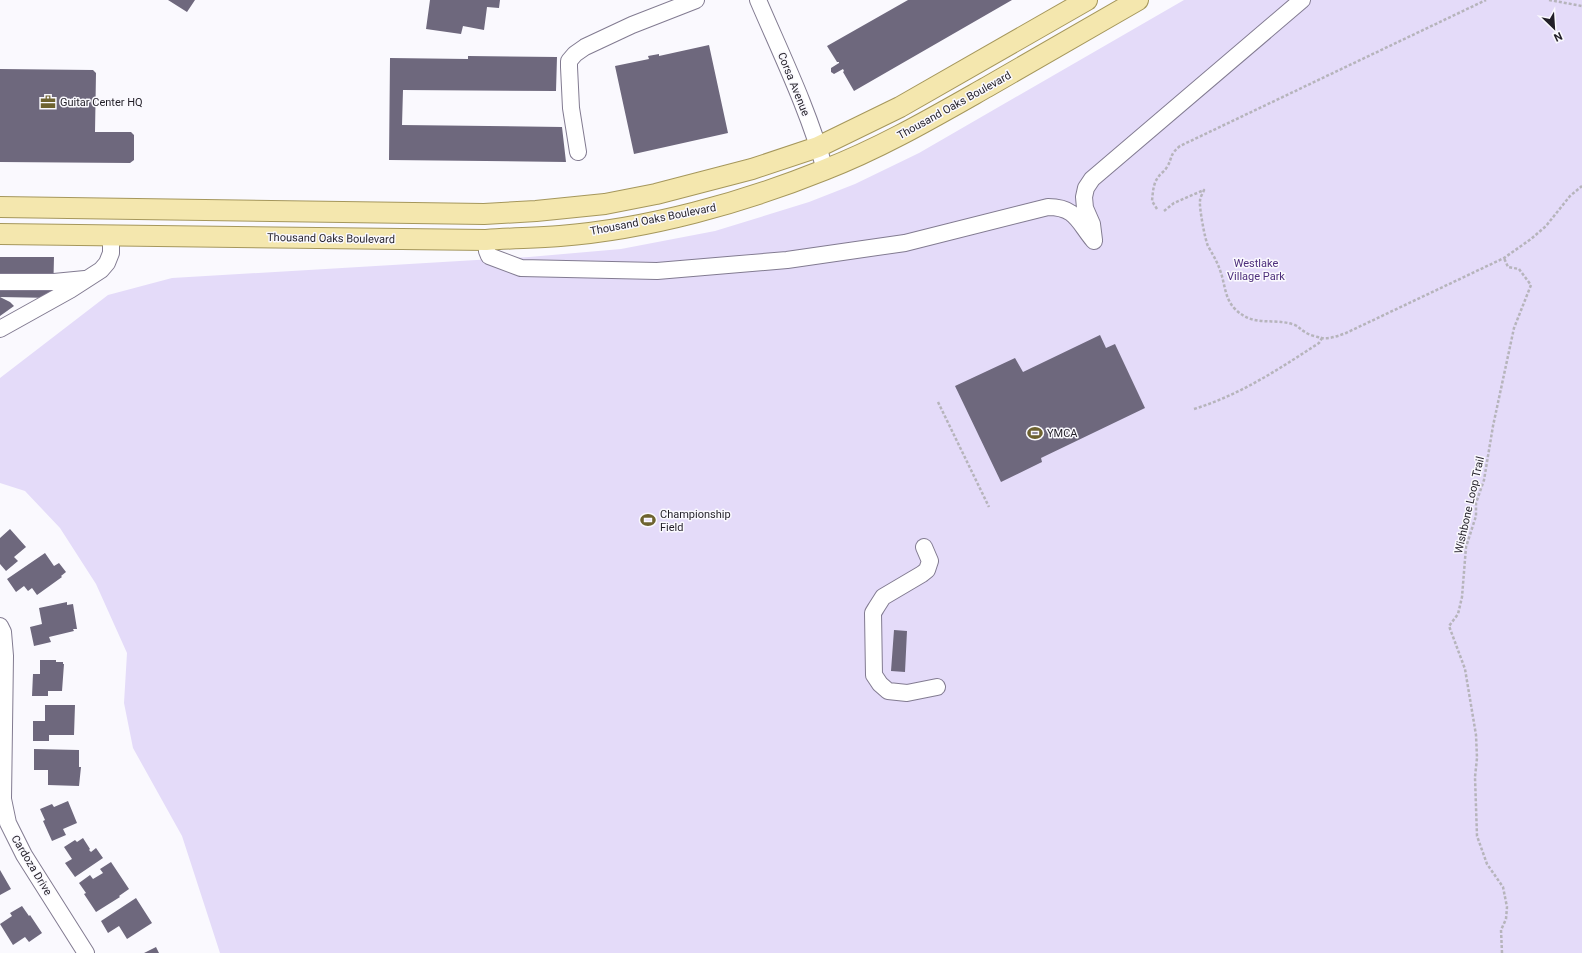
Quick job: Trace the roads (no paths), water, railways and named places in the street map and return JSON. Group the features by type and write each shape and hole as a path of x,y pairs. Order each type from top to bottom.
{"main road":[{"path":"0,207 223,209 484,214 536,211 605,204 656,194 752,169 818,147 913,100 1087,0"},
{"name":"Thousand Oaks Boulevard","path":"0,234 486,240 561,236 622,227 672,217 723,205 770,190 825,170 910,131 1138,0"},
{"path":"223,209 224,237"},
{"path":"484,214 486,240"}],"street":[{"path":"578,152 571,108 569,61 575,54 585,47 612,34 696,0"},
{"name":"Corsa Avenue","path":"758,0 786,63 818,147 825,170"},
{"path":"486,240 487,250 490,256 521,268 657,270 787,260 905,243 1048,207 1059,207 1066,209 1074,215 1094,241 1092,224 1085,208 1084,197 1086,188 1092,179 1302,0"},
{"path":"0,329 70,290 101,270 107,263 110,253 111,236"},
{"path":"0,282 54,282 88,278"},
{"path":"924,547 930,561 927,570 883,597 873,613 874,675 888,692 907,693 937,687"},
{"name":"Cardoza Drive","path":"0,626 3,632 5,656 4,824 86,953"}],"place":[{"name":"Guitar Center HQ","path":"48,102"},
{"name":"YMCA","path":"1035,433"},
{"name":"Championship Field","path":"648,520"}],"park label":[{"name":"Westlake Village Park","path":"1256,269"}]}
